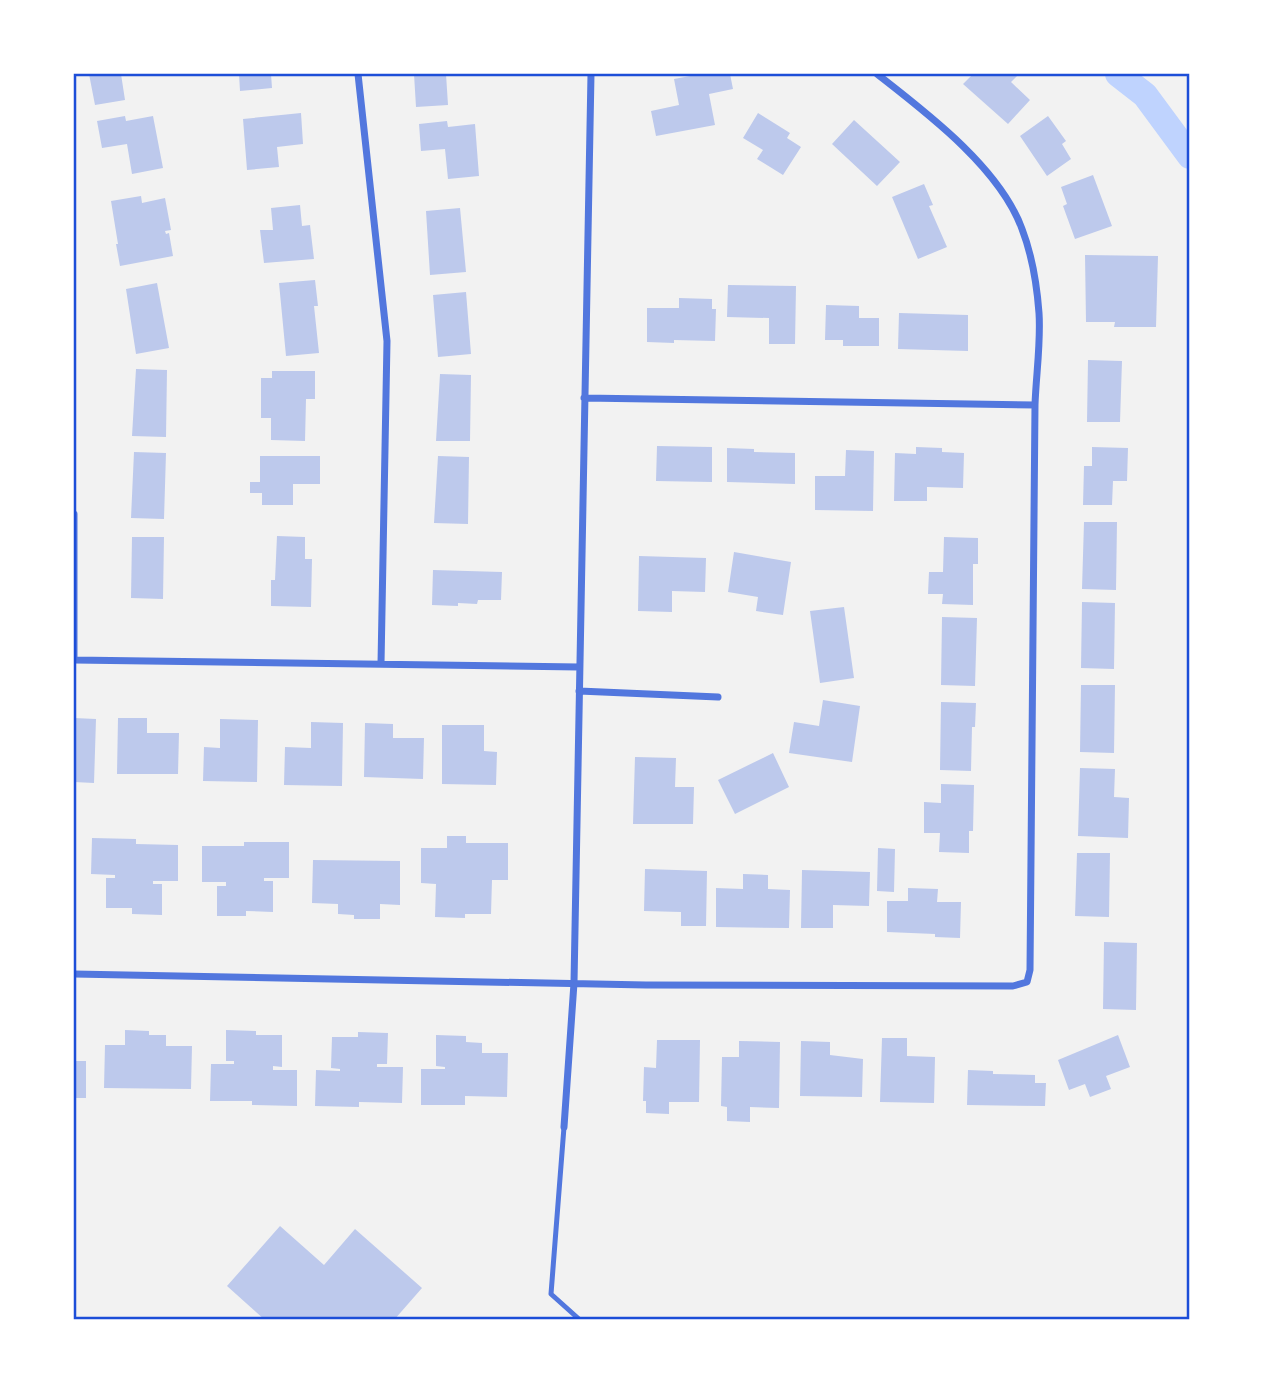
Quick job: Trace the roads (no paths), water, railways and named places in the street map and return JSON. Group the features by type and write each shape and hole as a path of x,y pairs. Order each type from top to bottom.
{"street":[{"path":"358,74 387,354 381,664"},
{"path":"564,1127 574,983 591,74"},
{"path":"74,974 574,983 1013,986 1027,982 1030,970 1035,405 1039,316 1035,281 1023,230 1010,204 982,168 939,123 877,74"},
{"path":"584,398 1035,405"},
{"path":"74,514 74,660 579,667"},
{"path":"579,691 718,697"}],"lane":[{"path":"564,1127 551,1294 580,1320"}],"waterway":[{"path":"1118,74 1145,95 1190,156"}]}
